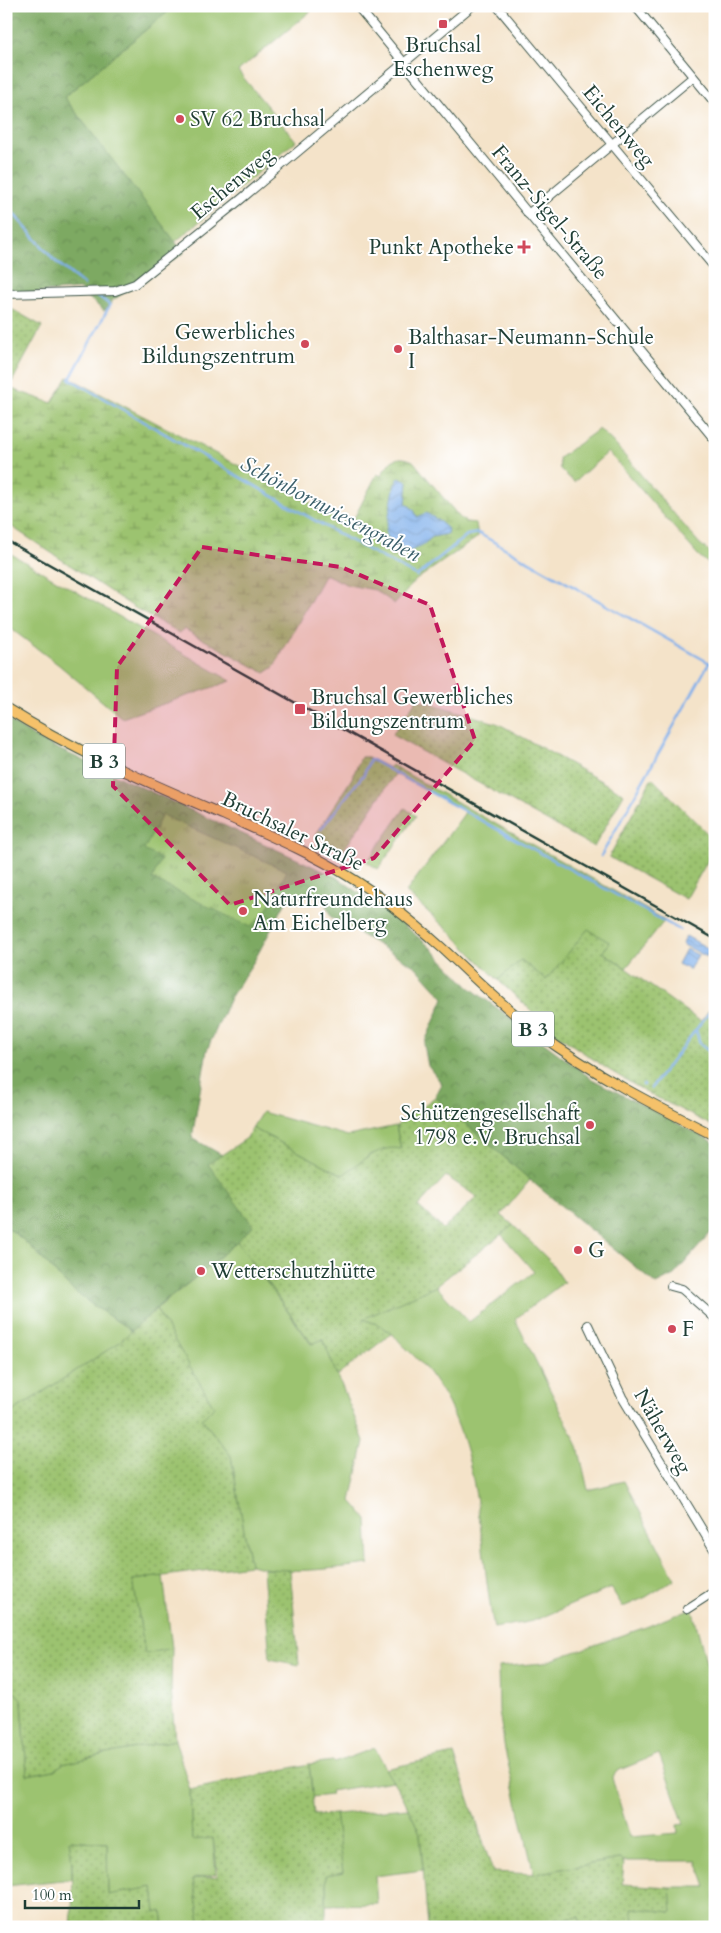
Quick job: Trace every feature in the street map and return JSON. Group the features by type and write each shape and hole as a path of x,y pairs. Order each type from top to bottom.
{"main road":[{"name":"Bruchsaler Straße","path":"6,708 26,721 116,766 282,841 345,874 372,891 440,946 497,999 537,1032 588,1068 648,1102 715,1136"}],"street":[{"name":"Eschenweg","path":"6,294 115,291 135,284 176,253 472,6"},
{"name":"Eichenweg","path":"497,6 715,268"},
{"path":"635,6 715,103"},
{"name":"Franz-Sigel-Straße","path":"358,8 715,440"},
{"path":"528,214 693,77"},
{"path":"671,1286 682,1289 715,1318"},
{"name":"Näherweg","path":"588,1325 622,1397 715,1551"},
{"path":"686,1609 715,1591"}],"highlighted area":[{"path":"202,547 341,567 430,605 475,740 374,858 230,905 113,786 117,667"}],"green space":[{"path":"6,6 168,6 171,9 64,97 184,253 113,300 104,311 79,289 6,295"},
{"name":"SV 62 Bruchsal","path":"175,6 317,6 238,71 296,141 175,242 64,97"},
{"path":"6,306 42,326 6,393"},
{"path":"68,377 351,524 377,474 381,476 393,460 407,459 413,461 460,518 466,522 476,523 478,537 416,580 395,604 375,590 348,585 325,574 274,667 265,673 184,629 179,633 135,608 6,523 6,393 9,388 52,403","holes":["408,482 406,503 414,510 417,518 447,534 432,537 424,544 395,484"]},
{"path":"599,429 613,442 699,543 715,557 715,569 698,555 608,452 574,482 560,469 559,458"},
{"path":"6,551 231,681 122,718 59,665 6,625"},
{"path":"417,699 499,724 624,794 594,847 392,735"},
{"path":"6,719 39,740 336,877 391,914 430,947 469,987 592,1079 715,1143 715,1228 674,1275 656,1284 530,1180 435,1097 442,1084 428,1066 424,1044 444,998 416,967 331,917 321,894 287,900 254,961 230,998 207,1050 192,1138 222,1155 208,1164 254,1226 205,1270 161,1304 132,1331 88,1302 74,1291 33,1249 6,1227"},
{"path":"361,757 368,757 389,768 392,765 397,768 395,774 343,851 315,836 352,778"},
{"path":"397,768 665,920 626,968 603,952 609,942 545,980 521,960 498,980 448,930 406,892 464,814 464,811 395,774"},
{"path":"652,778 715,841 715,848 686,899 609,857"},
{"path":"405,808 416,816 378,869 367,862"},
{"path":"162,815 287,871 264,915 250,927 152,879 161,859 144,850"},
{"path":"588,929 609,942 603,952 697,1019 701,1021 709,1010 715,1013 715,1127 648,1093 609,1070 549,1029 546,1024 498,980 521,960 546,980"},
{"path":"435,1097 530,1180 501,1215 513,1225 436,1286 363,1319 382,1326 391,1334 337,1376 323,1339 312,1344 237,1241 253,1226 208,1164 247,1138 252,1128 343,1175 377,1152 393,1148 401,1149 396,1126","holes":["446,1176 477,1197 443,1229 418,1206"]},
{"path":"262,1112 348,1136 396,1126 401,1150 372,1154 343,1175 252,1128"},
{"path":"513,1225 550,1261 564,1282 515,1319 578,1446 588,1490 624,1481 675,1579 646,1597 623,1607 611,1588 533,1621 494,1628 473,1481 465,1445 452,1411 434,1379 409,1351 384,1328 362,1319 436,1286 469,1322 534,1272 501,1234"},
{"path":"6,1227 25,1241 74,1291 132,1331 117,1344 6,1416"},
{"path":"237,1241 311,1344 323,1339 364,1441 351,1501 367,1519 369,1564 294,1570 279,1570 250,1565 231,1456 202,1419 213,1407 156,1309 205,1270"},
{"path":"156,1309 214,1407 202,1419 231,1456 250,1565 133,1580 145,1654 172,1648 171,1688 175,1740 63,1764 54,1770 27,1775 22,1700 6,1683 6,1416 117,1344"},
{"path":"263,1569 290,1570 299,1665 270,1659"},
{"path":"163,1576 172,1648 145,1655 133,1580"},
{"path":"692,1608 715,1696 715,1927 635,1927 631,1908 671,1912 670,1887 706,1887 697,1861 624,1861 620,1859 534,1874 505,1750 499,1711 498,1667 543,1663 646,1627","holes":["659,1754 684,1824 677,1825 678,1833 630,1837 612,1778 617,1771"]},
{"path":"6,1683 22,1700 27,1775 54,1770 62,1764 175,1740 190,1790 192,1840 213,1837 216,1874 193,1879 201,1927 164,1927 162,1912 156,1913 153,1887 108,1896 107,1843 70,1840 72,1879 6,1886"},
{"path":"375,1748 393,1781 331,1791 332,1795 311,1797 309,1764 333,1761 334,1763"},
{"path":"454,1754 493,1872 534,1874 620,1859 624,1861 622,1884 670,1887 672,1912 632,1908 635,1927 581,1927 579,1917 554,1920 556,1927 428,1927 420,1833 403,1797 385,1769"},
{"path":"309,1764 314,1815 335,1814 343,1872 326,1875 326,1927 201,1927 193,1879 218,1876 213,1838 192,1840 190,1790"},
{"path":"408,1808 420,1833 423,1870 375,1876 377,1904 326,1905 326,1875 343,1872 335,1814"},
{"path":"69,1840 107,1843 108,1895 153,1887 156,1913 162,1911 164,1927 71,1927 73,1884"},
{"path":"579,1917 581,1927 556,1927 554,1920"}],"water":[{"path":"399,478 408,482 406,503 414,510 417,517 426,513 448,529 447,534 432,537 409,552 387,537 386,530 395,484"},
{"path":"686,936 711,950 707,957 682,944"},
{"path":"686,949 698,955 689,970 678,964"}],"waterway":[{"name":"Schönbornwiesengraben","path":"6,205 54,260 84,285"},
{"name":"Schönbornwiesengraben","path":"97,295 110,305 70,379 340,535 417,576 467,535 478,533 715,666"},
{"path":"601,856 709,663"},
{"path":"321,829 364,774 370,759 680,930"},
{"path":"651,1088 711,1010"},
{"path":"696,1030 700,1044 715,1056"}],"railway":[{"path":"6,540 715,939"}],"place":[{"name":"Bruchsal Eschenweg","path":"443,24"},
{"name":"SV 62 Bruchsal","path":"180,119"},
{"name":"Punkt Apotheke","path":"524,247"},
{"name":"Gewerbliches Bildungszentrum","path":"305,344"},
{"name":"Balthasar-Neumann-Schule I","path":"398,349"},
{"name":"Bruchsal Gewerbliches Bildungszentrum","path":"300,709"},
{"name":"Naturfreundehaus Am Eichelberg","path":"243,911"},
{"name":"Schützengesellschaft 1798 e.V. Bruchsal","path":"590,1125"},
{"name":"G","path":"578,1250"},
{"name":"Wetterschutzhütte","path":"201,1271"},
{"name":"F","path":"672,1329"}]}
